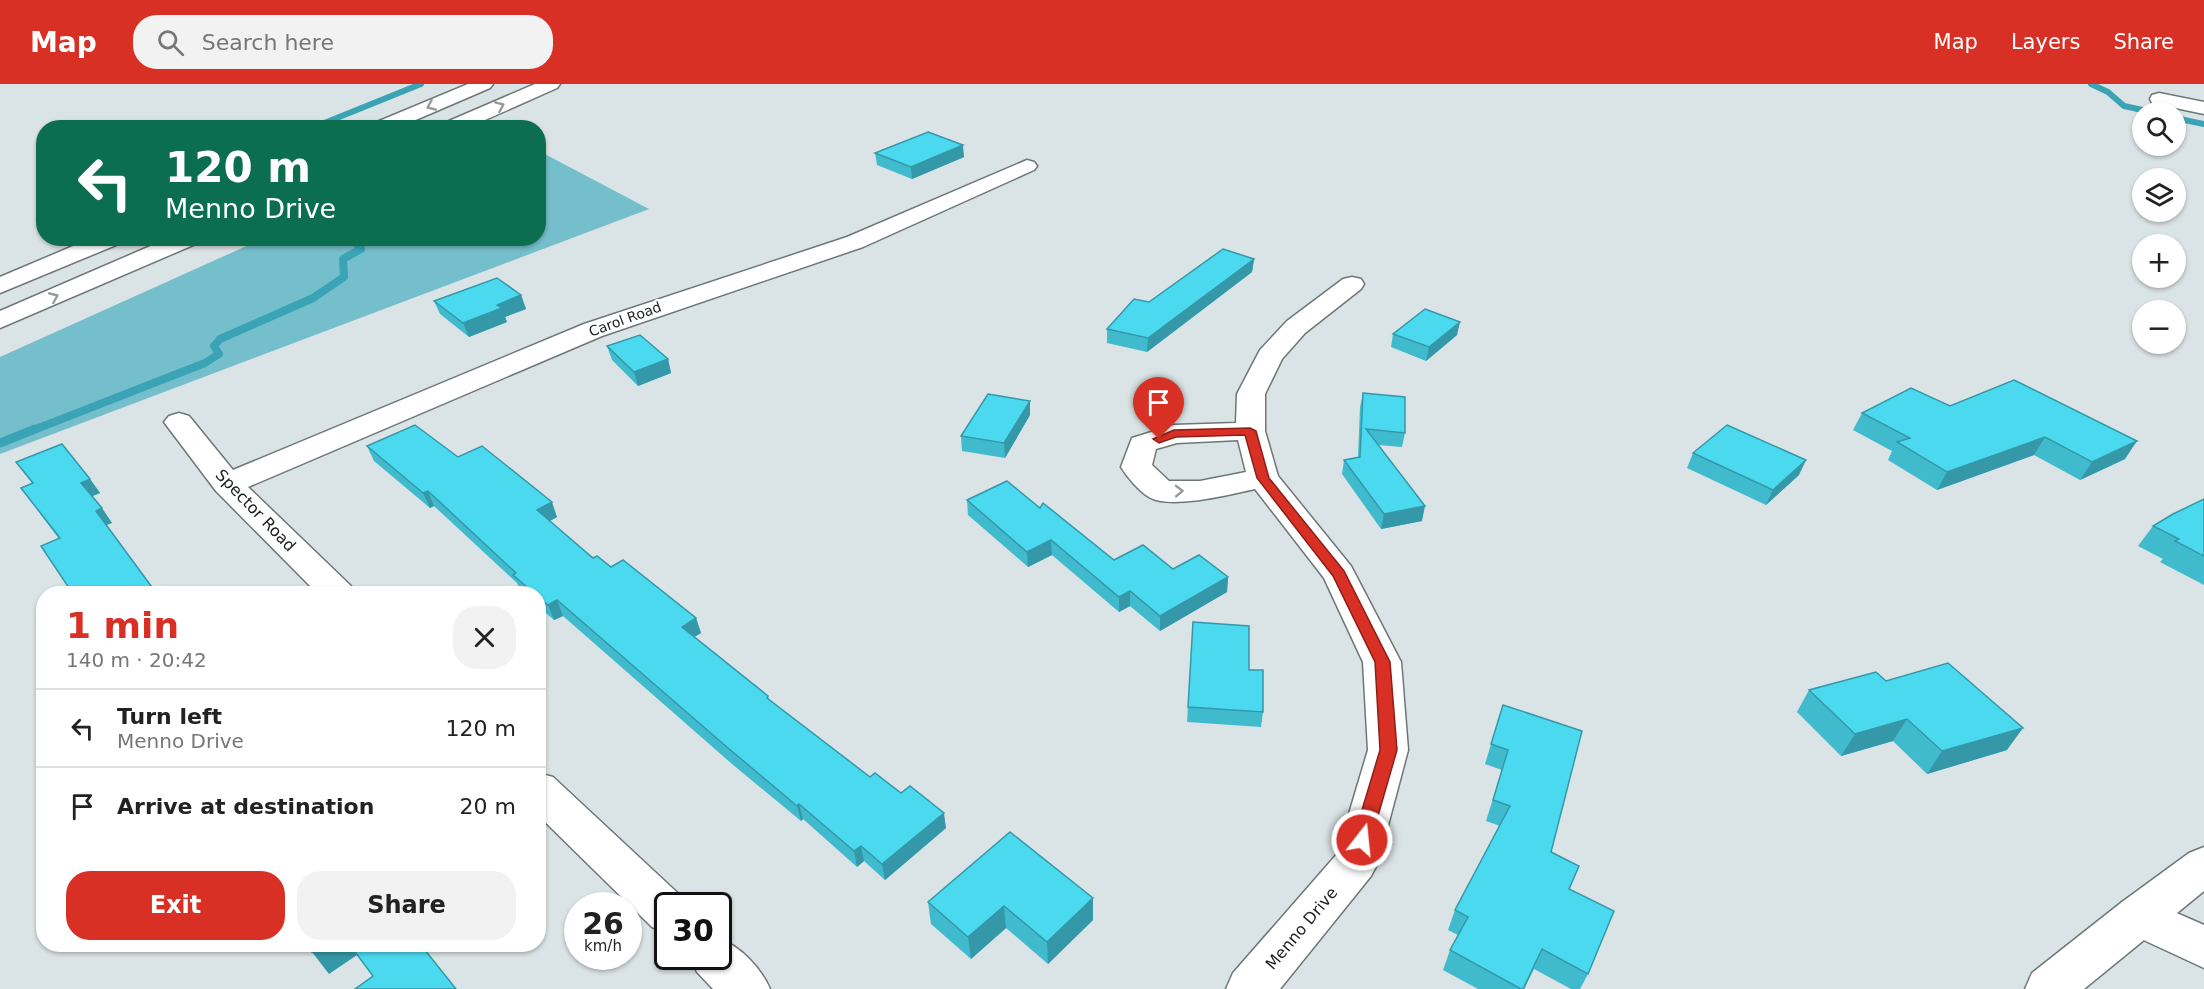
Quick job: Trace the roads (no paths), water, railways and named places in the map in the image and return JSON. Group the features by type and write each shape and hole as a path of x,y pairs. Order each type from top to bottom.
{"main road":[{"path":"398,120 484,84"},
{"path":"468,120 551,84"},
{"path":"2159,99 2204,108"},
{"name":"Carol Road","path":"227,484 593,330 855,242 1027,166"},
{"path":"0,286 94,246"},
{"path":"0,320 171,246"},
{"name":"Menno Drive","path":"1250,989 1356,863 1388,750 1382,662 1339,574 1263,478 1250,431 1251,394 1270,356 1296,327 1352,284"},
{"name":"Spector Road","path":"179,422 227,484 331,586"},
{"path":"1250,431 1174,434 1143,444 1136,467 1161,491 1200,490 1263,478"},
{"path":"546,797 654,900"},
{"path":"2049,989 2139,915 2204,866"},
{"path":"2139,915 2204,947"},
{"path":"726,970 746,989"}],"waterway":[{"path":"332,120 421,84"},
{"path":"2091,84 2108,92 2124,106 2132,108"},
{"path":"2186,120 2204,124"},
{"path":"31,431 205,363 219,354 214,346 220,339 313,298 344,277 343,259 361,249 358,246"},
{"path":"0,443 35,429"}]}
